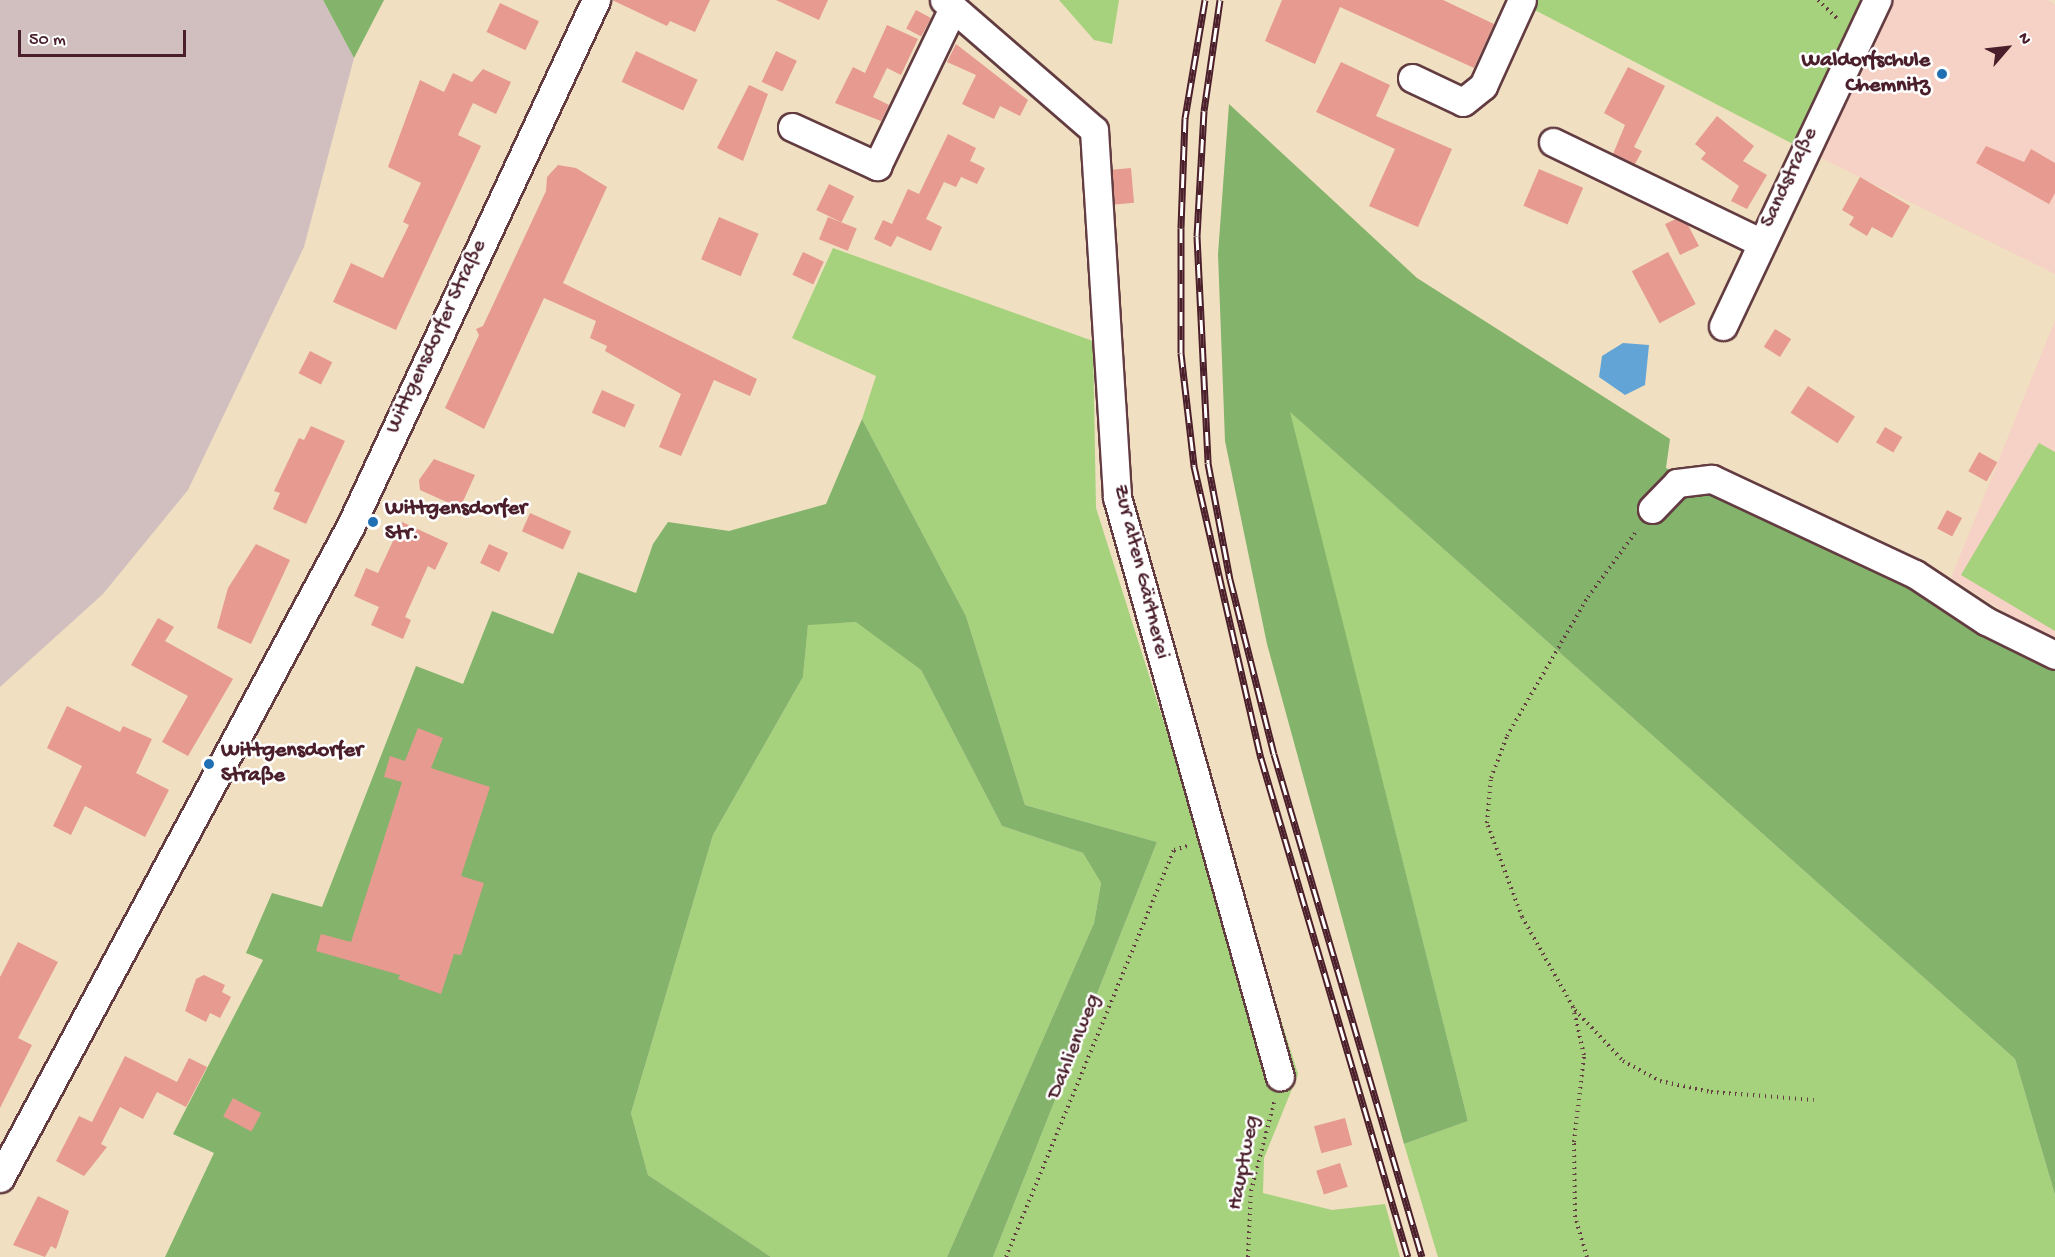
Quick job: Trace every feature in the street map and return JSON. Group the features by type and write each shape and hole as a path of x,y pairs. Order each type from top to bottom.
{"street":[{"name":"Wittgensdorfer Straße","path":"0,1178 350,527 596,0"},
{"path":"1412,78 1463,102 1483,86 1522,0"},
{"name":"Sandstraße","path":"1723,326 1760,242 1877,0"},
{"name":"Zur alten Gärtnerei","path":"792,127 877,166 948,4 1094,130 1117,497 1280,1077"},
{"path":"1553,142 1704,220 1760,242"},
{"path":"1652,509 1677,483 1712,479 1915,574 1986,621 2055,655"}],"path":[{"path":"1818,0 1858,38"},
{"path":"1652,509 1588,597 1507,736 1491,778 1491,833 1522,916 1573,1008 1623,1060 1660,1082 1711,1092 1814,1100"},
{"name":"Dahlienweg","path":"1006,1257 1174,850"},
{"path":"1573,1008 1584,1054 1574,1142 1575,1217 1587,1257"},
{"name":"Hauptweg","path":"1248,1257 1251,1191 1280,1077"}],"shaded area":[{"path":"0,0 323,0 354,58 304,247 188,490 103,594 0,687"},
{"name":"Waldorfschule Chemnitz","path":"1867,0 2048,0 2055,5 2055,274 1793,144"},
{"path":"2055,320 2055,644 1951,578"}],"green space":[{"path":"323,0 384,0 354,58"},
{"path":"1059,0 1119,0 1112,44 1094,40"},
{"path":"1530,0 1867,0 1793,144 1527,6"},
{"path":"1229,104 1417,278 1670,439 1666,468 2055,660 2055,1195 2015,1059 1290,412 1468,1121 1404,1144 1267,644 1225,441 1218,254"},
{"path":"833,248 1093,341 1096,508 1178,767 1199,758 1298,1074 1264,1158 1263,1193 1332,1210 1385,1204 1400,1257 993,1257 1157,842 1025,805 966,616 862,419 876,376 792,338"},
{"path":"1289,411 2015,1059 2055,1195 2055,1257 1438,1257 1404,1144 1468,1121"},
{"path":"862,419 966,616 1025,805 1157,842 993,1257 947,1257 1094,923 1101,883 1083,853 1002,826 921,670 856,622 808,625 803,677 713,835 631,1113 648,1175 771,1257 165,1257 214,1153 173,1134 263,960 246,953 272,893 322,907 416,666 463,684 492,611 553,634 578,572 636,593 653,544 668,522 729,531 826,504"},
{"path":"2039,443 2055,452 2055,631 1961,575"},
{"path":"857,622 921,670 1002,826 1083,853 1101,883 1094,923 947,1257 771,1257 648,1175 631,1113 713,835 803,677 808,624"}],"water":[{"path":"1623,343 1649,345 1645,385 1625,395 1599,377 1602,356"}],"building":[{"path":"612,0 710,0 695,32 670,21 667,26"},
{"path":"776,0 828,0 819,20"},
{"path":"1282,0 1443,0 1494,24 1474,68 1340,7 1315,64 1265,41"},
{"path":"500,3 539,21 525,50 486,32"},
{"path":"916,10 931,18 921,37 906,29"},
{"path":"887,25 918,39 901,75 887,68 873,97 889,105 881,121 835,103 853,67 865,73"},
{"path":"956,44 1028,100 1020,116 1000,106 994,119 962,104 976,75 947,62"},
{"path":"636,51 698,80 683,111 622,82"},
{"path":"776,51 797,61 782,92 762,82"},
{"path":"1341,62 1390,85 1376,116 1452,149 1418,227 1369,206 1395,149 1316,112"},
{"path":"1628,67 1665,86 1634,147 1642,151 1635,164 1613,154 1625,125 1604,113"},
{"path":"483,69 511,82 496,114 473,103 458,135 481,146 396,330 333,302 351,263 383,278 409,225 403,222 421,183 388,167 420,80 444,92 453,73 472,82"},
{"path":"749,85 768,94 743,161 717,148"},
{"path":"1717,116 1754,146 1743,161 1767,175 1747,209 1731,201 1739,186 1701,159 1706,153 1695,144"},
{"path":"948,134 976,148 970,161 985,168 977,184 961,177 956,187 944,182 926,219 942,227 931,251 897,236 891,247 874,239 883,220 892,224 908,189 919,194"},
{"path":"1986,146 2024,162 2031,149 2055,163 2055,193 2049,204 1976,163"},
{"path":"558,165 576,168 607,187 563,283 757,379 750,396 714,380 681,456 659,447 681,394 605,351 607,346 590,338 596,321 544,298 484,429 445,408 479,335 476,329 483,326 546,191 547,177"},
{"path":"1131,168 1134,203 1115,205 1112,170"},
{"path":"1539,169 1583,188 1568,225 1523,206"},
{"path":"1860,177 1910,206 1892,238 1872,227 1867,236 1849,225 1854,217 1842,210"},
{"path":"829,184 854,196 841,222 816,210"},
{"path":"719,217 759,234 741,276 701,259"},
{"path":"828,217 857,229 848,251 819,239"},
{"path":"1676,219 1688,225 1699,246 1680,255 1665,224"},
{"path":"803,252 824,262 813,284 792,275"},
{"path":"1668,252 1696,304 1659,323 1632,271"},
{"path":"1775,329 1791,339 1780,357 1764,347"},
{"path":"310,351 332,362 321,385 299,373"},
{"path":"1808,386 1855,416 1838,443 1791,413"},
{"path":"602,390 635,405 625,427 592,413"},
{"path":"311,426 345,441 306,524 273,509 280,493 274,491 299,438 304,440"},
{"path":"1885,427 1902,437 1893,453 1876,443"},
{"path":"1979,452 1997,462 1987,481 1968,471"},
{"path":"434,459 475,475 460,508 420,490 419,480"},
{"path":"1947,510 1962,518 1952,537 1937,529"},
{"path":"530,513 571,531 563,550 522,531"},
{"path":"402,522 448,543 435,570 428,566 405,617 411,620 403,639 371,625 379,607 354,596 366,568 378,573"},
{"path":"256,544 290,560 251,644 217,628 228,588"},
{"path":"489,544 508,553 499,572 480,563"},
{"path":"158,618 174,627 165,641 233,679 188,756 162,742 188,696 131,665"},
{"path":"67,706 120,732 123,726 152,739 136,773 169,790 145,837 85,806 71,835 53,826 82,766 47,748"},
{"path":"418,728 443,738 431,768 490,787 461,876 484,883 461,955 454,954 441,994 398,979 400,975 316,951 321,934 351,942 402,782 384,777 390,756 405,761"},
{"path":"18,942 58,962 18,1038 32,1045 0,1108 0,977"},
{"path":"204,975 225,985 222,992 231,997 220,1018 210,1013 206,1022 185,1011 196,979"},
{"path":"125,1056 177,1082 189,1058 207,1067 186,1107 157,1092 143,1119 120,1107 101,1144 107,1147 84,1176 56,1161 79,1116 92,1122"},
{"path":"233,1098 261,1113 251,1132 223,1117"},
{"path":"1345,1118 1352,1145 1321,1153 1314,1126"},
{"path":"1340,1163 1348,1187 1324,1195 1316,1171"},
{"path":"38,1196 69,1211 56,1249 51,1246 45,1257 13,1245"}],"railway":[{"path":"1205,0 1185,118 1181,228 1181,353 1194,466 1261,758 1408,1257"},
{"path":"1220,0 1204,111 1197,236 1208,463 1230,579 1274,754 1422,1257"}],"place":[{"name":"Waldorfschule Chemnitz","path":"1942,74"},
{"name":"Wittgensdorfer Str.","path":"373,522"},
{"name":"Wittgensdorfer Straße","path":"209,764"}]}
